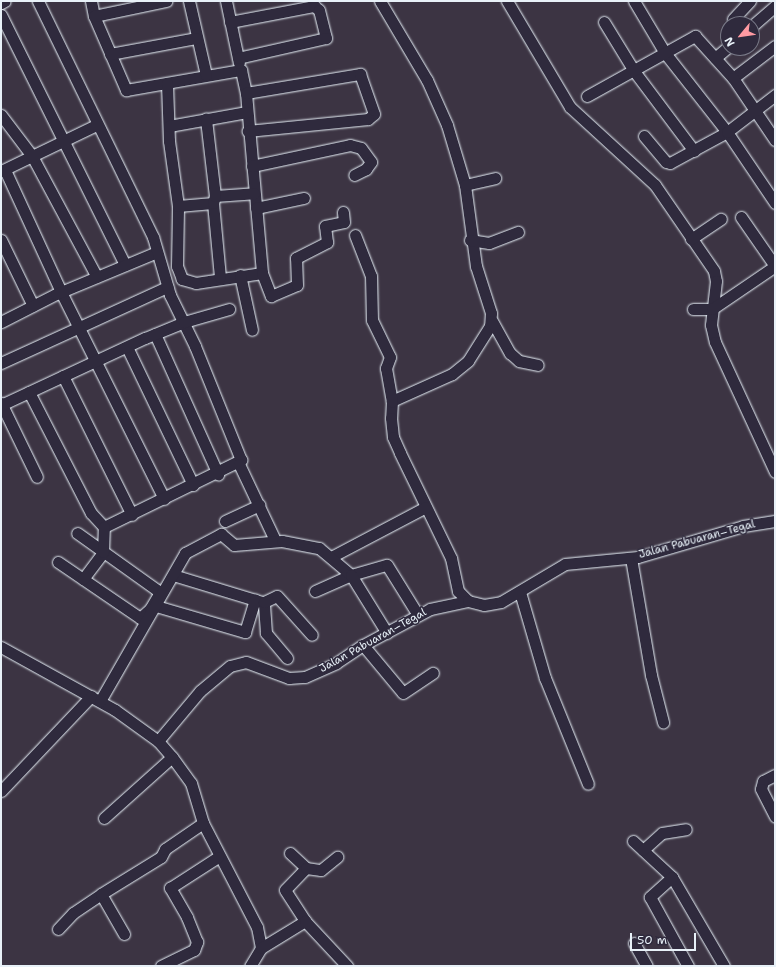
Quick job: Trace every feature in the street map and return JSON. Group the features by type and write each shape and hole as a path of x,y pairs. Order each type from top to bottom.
{"street":[{"path":"1,3 5,1"},
{"path":"38,1 96,126 153,237 167,287 184,322 241,453 239,464 274,538"},
{"path":"90,1 94,16 126,90 241,70"},
{"path":"94,16 166,1"},
{"path":"189,1 196,38 206,75"},
{"path":"226,1 246,93 248,132 262,273 270,296 297,285 296,258 327,242 325,226 344,222 343,212"},
{"path":"380,1 427,80 444,118 465,185 470,240 492,321 510,353 518,361 538,365"},
{"path":"507,1 570,107 647,177 716,276 711,325 718,352 775,472"},
{"path":"634,1 665,53 727,132 775,203"},
{"path":"736,16 750,1"},
{"path":"230,22 314,6 319,10 326,38 238,58"},
{"path":"760,19 775,6"},
{"path":"1,15 62,142 125,265"},
{"path":"604,22 634,71 694,151"},
{"path":"587,96 695,36 733,78 774,137"},
{"path":"110,54 196,38"},
{"path":"733,78 775,46"},
{"path":"715,58 720,54"},
{"path":"246,93 360,74 374,114 368,119 248,132"},
{"path":"167,83 169,126 178,206 177,266 182,279 196,283 220,277 262,273"},
{"path":"644,136 668,164 727,132 754,109 775,95"},
{"path":"169,126 247,112"},
{"path":"1,116 32,156 97,277"},
{"path":"206,119 220,277"},
{"path":"96,126 3,171 61,292 97,360 164,500"},
{"path":"252,166 350,145 362,148 371,162 366,169 354,175"},
{"path":"465,185 495,178"},
{"path":"178,206 254,193"},
{"path":"256,208 304,198"},
{"path":"693,309 712,309 775,266 741,217"},
{"path":"691,239 721,219"},
{"path":"470,240 489,243 518,232"},
{"path":"355,235 370,271 374,326 390,358 386,368 392,401 393,437 451,558 458,591 468,601"},
{"path":"1,240 33,306"},
{"path":"2,320 61,292 157,252"},
{"path":"240,275 252,330"},
{"path":"1,363 167,287"},
{"path":"36,477 1,404 155,334 184,322 229,309"},
{"path":"392,401 461,368 492,321"},
{"path":"155,334 218,474"},
{"path":"127,347 193,486"},
{"path":"63,376 132,515"},
{"path":"29,392 90,513 104,527 103,552 83,579"},
{"path":"104,527 239,464"},
{"path":"225,521 259,505"},
{"path":"331,557 426,507"},
{"name":"Jalan Pabuaran–Tegal","path":"158,741 200,691 230,666 246,662 296,679 332,666 363,645 418,615 437,607 468,601 492,605 520,592 564,564 631,558 743,526 775,521"},
{"path":"58,562 138,616 145,617 159,592 77,533"},
{"path":"1,791 96,699 156,606 185,553 221,534 234,545 296,542 319,548 350,575 387,633"},
{"path":"631,558 651,675 663,722"},
{"path":"315,592 350,575 387,565 418,615"},
{"path":"174,575 260,601 277,596 312,635"},
{"path":"520,592 545,678 588,784"},
{"path":"156,606 245,632 260,601"},
{"path":"260,601 266,633 287,658"},
{"path":"363,645 403,693 434,673"},
{"path":"1,647 96,699 158,741 172,757 191,783 203,823 218,857 257,926 261,948"},
{"path":"104,818 172,757"},
{"path":"775,775 763,781 761,789 775,817"},
{"path":"58,929 73,913 161,857 165,849 203,823"},
{"path":"643,850 662,833 686,829"},
{"path":"633,841 672,877 720,965"},
{"path":"290,853 306,868 321,870 337,858"},
{"path":"161,966 194,950 197,942 194,930 170,888 218,857"},
{"path":"306,868 285,890 305,921 347,966"},
{"path":"672,877 650,897 688,966"},
{"path":"101,894 124,934"},
{"path":"250,966 261,948 305,921"},
{"path":"634,943 647,966"}]}
